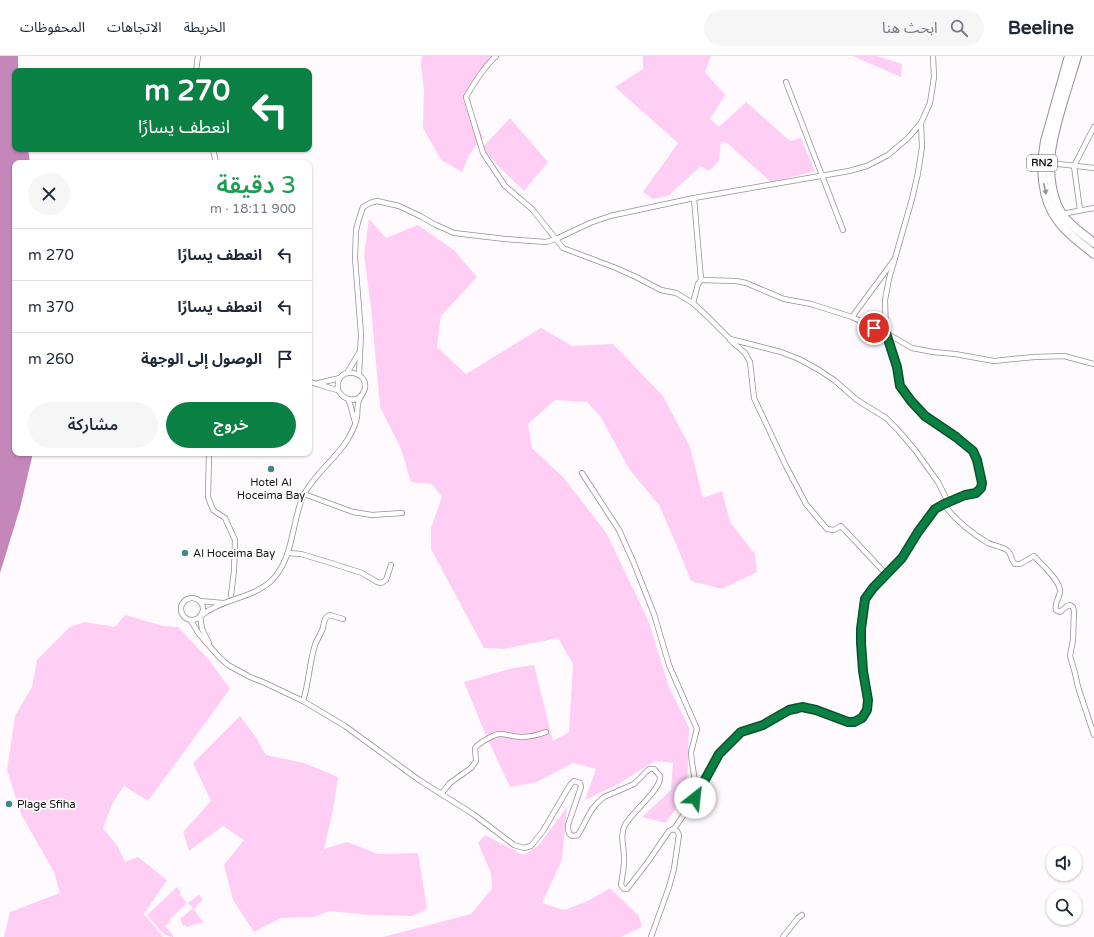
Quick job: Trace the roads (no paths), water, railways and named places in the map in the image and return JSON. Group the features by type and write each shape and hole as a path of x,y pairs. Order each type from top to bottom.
{"highway":[{"name":"RN2","path":"1069,56 1045,141 1042,168 1043,184 1047,200 1057,221 1072,236 1094,254"},
{"name":"RN2","path":"1077,56 1053,140 1050,163 1052,187 1062,214 1072,226 1094,243"}],"street":[{"path":"196,68 198,56"},
{"path":"496,56 477,79 466,97 483,153 505,186 532,209 563,248 616,268 661,290 676,293 693,303 745,353 750,362 754,398 786,466 806,504 827,529 834,530 841,526 886,574"},
{"path":"359,375 361,334 355,258 358,222 363,207 370,202 386,202 399,206 436,226 454,233 546,242 610,216 694,198 849,171 868,166 888,155 908,138 921,122 930,103 934,77 933,56"},
{"path":"786,82 843,230"},
{"path":"225,603 200,601 190,598 184,601 180,610 182,616 191,621 199,634 211,648 237,671 303,702 345,726 419,780 474,814 514,845 524,848 531,846 574,781 580,783 581,787 568,825 569,834 573,836 578,835 591,809 600,800 634,784 649,770 654,769 660,776 659,783 624,826 623,848 625,859 621,885 625,890 627,889 668,831 674,829 695,798 719,754 741,732 763,725 789,710 802,707 816,710 848,722 854,722 862,718 867,710 868,700 863,671 861,643 861,629 865,599 873,588 902,558 918,532 935,509 965,495 976,493 980,489 982,483 977,460 973,451 956,437 925,416 900,386 897,367 886,333 885,300 918,173 922,147 921,122"},
{"path":"1080,210 1074,166 1094,127"},
{"path":"1050,163 1094,168"},
{"path":"693,303 698,284 701,280 694,198"},
{"path":"1062,214 1094,208"},
{"path":"852,317 896,257"},
{"path":"701,280 736,281 746,283 784,299 811,304 852,317 886,333 912,348 994,361 1064,356 1094,364"},
{"path":"730,340 781,352 799,359 834,380 857,400 886,418 898,430 915,450 938,482 946,503 955,518 989,544 1008,551 1015,564 1020,564 1034,556 1058,583 1060,591 1055,605 1056,610 1060,612 1070,605 1073,608 1073,640 1070,656 1076,673 1078,687 1094,735"},
{"path":"317,384 340,378 347,373 360,349"},
{"path":"191,621 201,616 206,611 261,589 278,573 288,553 300,503 304,494 311,482 344,445 352,433 357,418 356,406 364,391 365,385 359,375 347,373"},
{"path":"340,378 338,390 341,395 348,400 355,422"},
{"path":"312,383 338,390"},
{"path":"348,400 354,400 361,396"},
{"path":"209,456 208,497 213,510 225,518 235,540 234,571 231,595"},
{"path":"582,473 619,530 633,561 654,614 669,666 697,728 691,752 696,788 695,798"},
{"path":"304,494 353,512 372,515 402,513"},
{"path":"288,553 301,554 356,571 381,583 386,580 391,565"},
{"path":"200,601 203,607 201,616 202,629 211,648"},
{"path":"303,702 308,688 315,645 325,619 330,615 343,619"},
{"path":"441,794 450,783 471,768 476,760 475,748 495,734 511,737 527,737 536,736 546,732"},
{"path":"651,937 665,902 674,869 679,834 674,829"},
{"path":"784,937 802,915"}],"place":[{"name":"Hotel Al Hoceima Bay","path":"271,469"},
{"name":"Al Hoceima Bay","path":"185,553"},
{"name":"Plage Sfiha","path":"9,804"}]}
